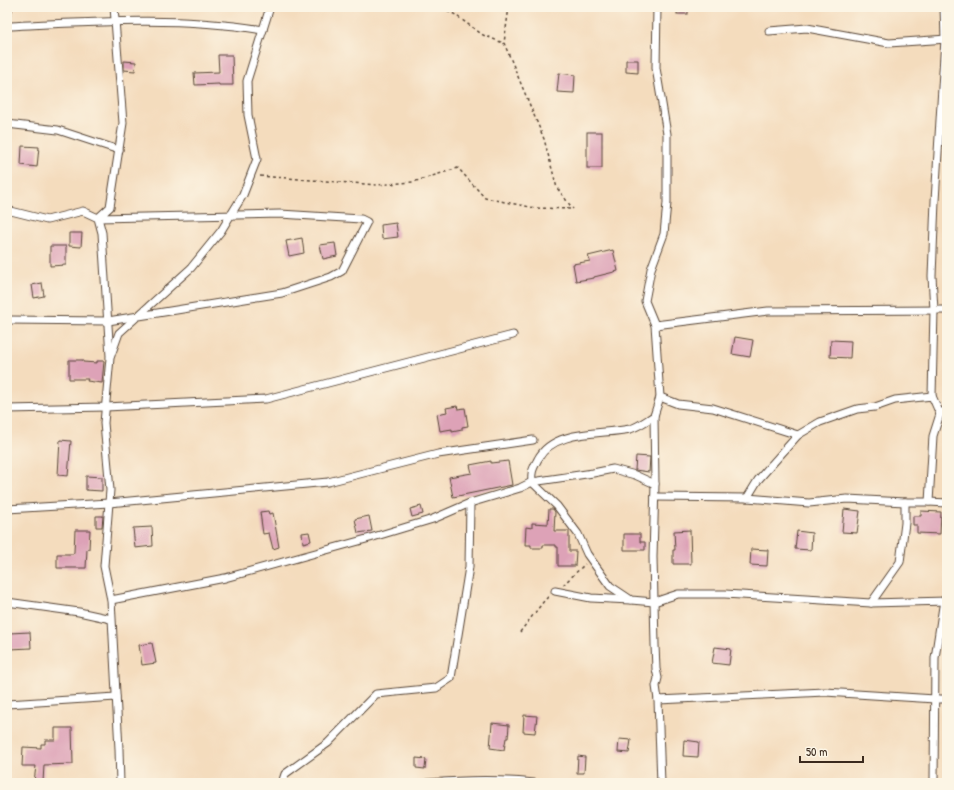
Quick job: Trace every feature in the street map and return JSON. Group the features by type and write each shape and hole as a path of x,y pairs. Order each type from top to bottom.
{"street":[{"path":"7,14 8,7"},
{"path":"98,218 110,207 118,150 124,123 114,21 114,7"},
{"path":"110,358 119,333 191,268 222,231 243,195 257,159 248,115 247,81 270,7"},
{"path":"657,7 656,68 668,134 666,203 664,234 651,269 645,301 655,326 660,398 654,416 655,497 653,557 656,669 658,678 656,686 658,700 661,783"},
{"path":"940,414 932,396 934,310 932,276 935,201 946,39 944,7"},
{"path":"7,26 114,21 231,25 264,30"},
{"path":"769,31 807,28 889,43 946,39"},
{"path":"7,124 58,130 118,150"},
{"path":"7,320 108,321 282,293 332,277 342,271 367,222 361,219 280,214 98,218 83,211 47,220 8,211"},
{"path":"98,218 102,233 110,358 104,424 110,490 104,566 110,600 120,783"},
{"path":"655,326 768,311 947,310"},
{"path":"7,409 106,407 266,399 513,335"},
{"path":"747,498 758,480 798,435 820,422 857,409 875,407 895,400 932,396"},
{"path":"660,398 678,404 713,408 798,435"},
{"path":"929,502 933,436 940,414 947,409"},
{"path":"631,600 610,586 587,554 578,534 556,506 532,482 531,472 542,452 561,439 597,432 631,428 654,416"},
{"path":"7,509 109,503 328,482 438,454 533,440"},
{"path":"110,600 225,578 287,562 433,519 470,503 520,488 532,482 613,469 635,475 655,484"},
{"path":"655,497 747,498 809,503 847,499 905,502 947,502"},
{"path":"871,603 900,562 905,523 905,502"},
{"path":"282,783 285,774 328,743 376,694 436,688 451,678 469,567 470,503"},
{"path":"555,592 591,598 654,602 678,594 725,594 871,603 945,600 935,658 934,783"},
{"path":"7,602 79,612 111,619"},
{"path":"658,700 825,692 947,699"},
{"path":"7,704 116,697"},
{"path":"428,783 504,780 534,783"}],"path":[{"path":"436,7 454,14 484,35 504,43"},
{"path":"251,175 377,185 413,182 458,168 485,198 534,208 573,209 558,188 544,139 504,43 509,7"}],"building":[{"path":"677,7 688,7 688,14 677,14"},
{"path":"218,55 232,55 233,85 195,85 194,73 219,72"},
{"path":"626,60 638,60 638,73 626,72"},
{"path":"124,61 136,62 135,71 124,70"},
{"path":"559,73 575,75 574,93 557,92"},
{"path":"587,132 602,132 602,168 587,168"},
{"path":"22,146 39,147 37,167 21,165"},
{"path":"396,223 398,237 382,239 381,225"},
{"path":"69,233 82,233 81,247 69,246"},
{"path":"302,238 304,253 289,256 286,241"},
{"path":"335,243 337,256 323,259 320,245"},
{"path":"50,246 66,246 66,265 50,266"},
{"path":"613,250 618,271 594,278 576,281 573,264 590,261 588,256"},
{"path":"42,283 44,296 34,298 32,285"},
{"path":"735,337 753,340 750,357 732,354"},
{"path":"831,340 851,341 850,358 830,357"},
{"path":"69,360 83,360 83,362 97,363 97,361 104,361 102,383 87,381 88,379 69,379"},
{"path":"457,406 458,409 465,408 468,426 462,427 462,430 452,432 452,429 440,431 437,414 447,412 446,408"},
{"path":"60,440 71,441 68,476 58,475"},
{"path":"636,456 650,457 649,472 635,470"},
{"path":"491,461 491,463 508,461 512,485 453,497 449,477 472,473 470,465"},
{"path":"86,476 102,477 102,491 86,490"},
{"path":"421,506 423,514 412,517 410,509"},
{"path":"549,509 553,509 555,512 554,531 569,531 569,551 576,551 575,566 558,566 558,547 556,547 556,545 543,545 543,548 531,548 531,545 525,545 526,527 532,528 532,523 548,524"},
{"path":"844,509 860,511 857,533 842,532"},
{"path":"268,511 269,514 273,513 279,547 273,549 269,533 263,534 260,512"},
{"path":"921,511 941,512 940,534 917,533 917,525 913,525 913,516 921,516"},
{"path":"96,516 103,516 102,527 96,527"},
{"path":"369,516 372,531 358,533 355,519"},
{"path":"152,527 153,546 135,548 133,528"},
{"path":"75,530 90,530 86,568 57,568 57,554 73,554 74,552"},
{"path":"690,530 691,564 673,564 673,550 675,550 674,531"},
{"path":"797,531 812,533 811,550 795,549"},
{"path":"309,532 311,541 303,543 302,533"},
{"path":"624,534 640,534 640,542 645,542 645,550 624,550"},
{"path":"751,549 768,550 767,566 750,565"},
{"path":"30,632 31,648 10,649 9,633"},
{"path":"152,643 156,663 142,665 139,645"},
{"path":"715,647 731,649 729,665 712,663"},
{"path":"524,715 537,716 535,733 523,732"},
{"path":"492,723 509,725 508,738 506,738 504,750 490,748"},
{"path":"55,728 72,728 73,764 44,765 43,782 34,782 36,766 22,766 23,747 41,748 41,744 45,744 45,740 55,740"},
{"path":"619,739 631,740 629,753 618,752"},
{"path":"684,740 699,742 698,757 683,756"},
{"path":"578,756 585,757 584,773 577,773"},
{"path":"416,758 426,759 425,769 416,768"}]}
